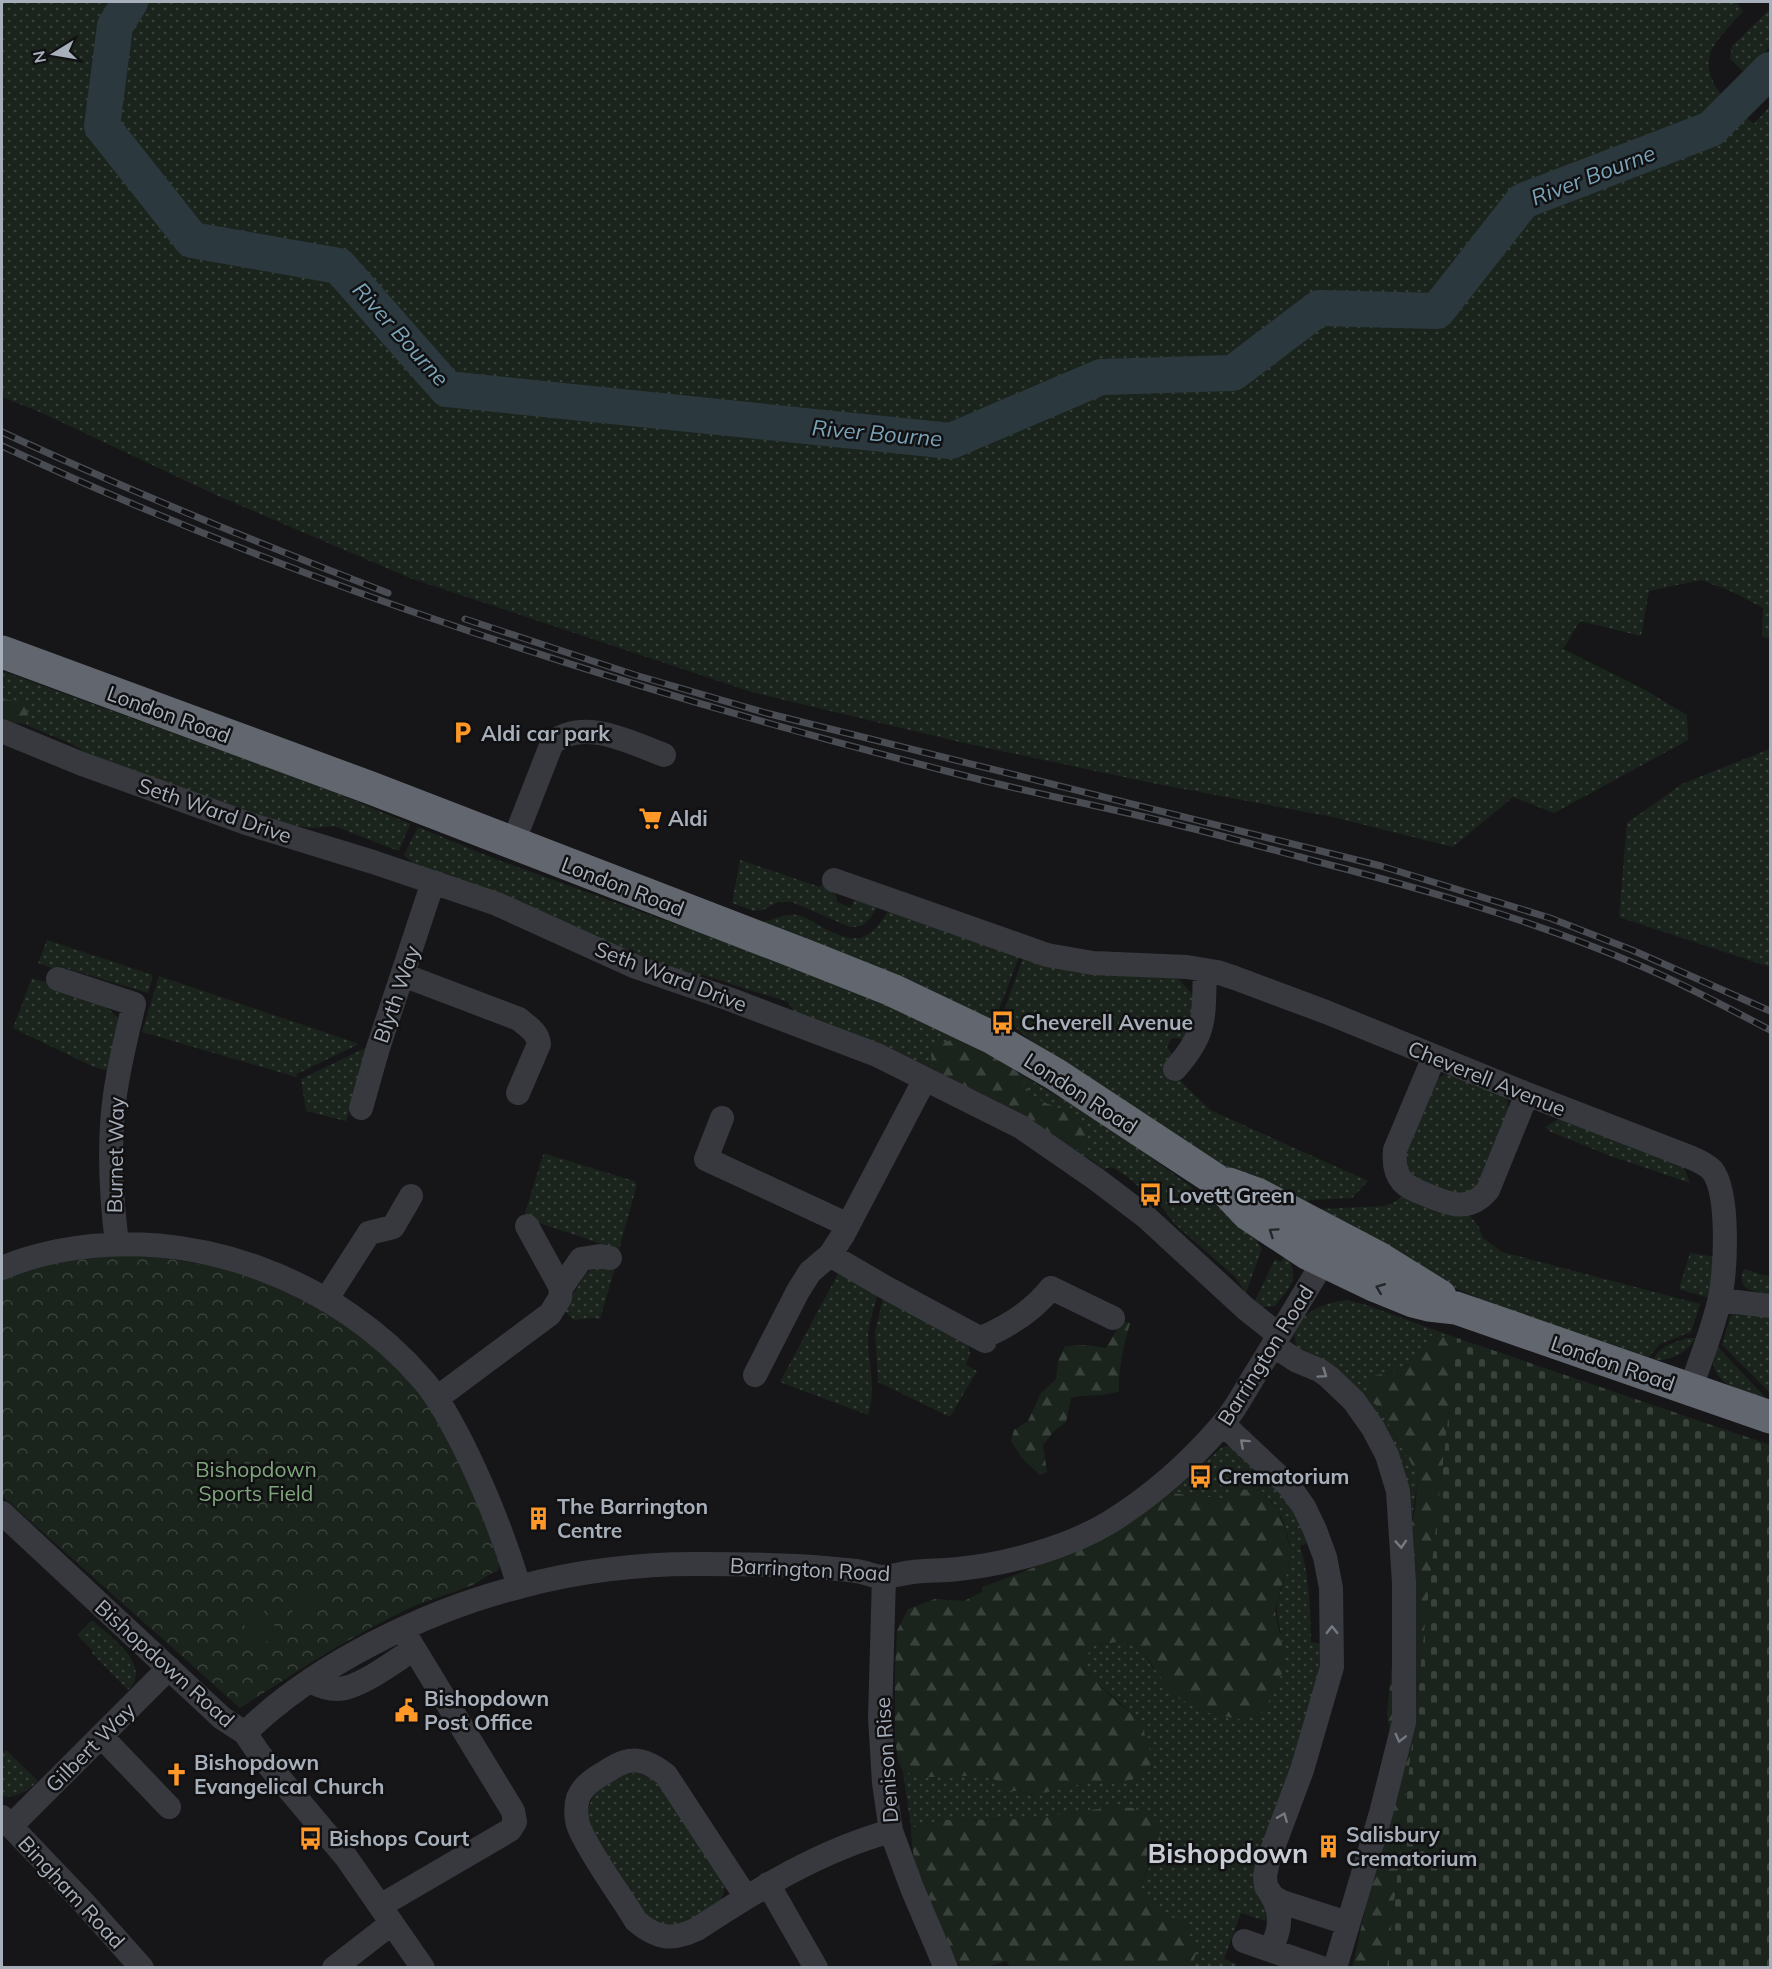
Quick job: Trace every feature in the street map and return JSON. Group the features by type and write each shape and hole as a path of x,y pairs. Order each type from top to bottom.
{"highway":[{"name":"London Road","path":"2,652 371,788 814,958 939,1011 1000,1042 1055,1074 1216,1180 1242,1187 1331,1249 1376,1286 1413,1301 1456,1308 1770,1418"}],"street":[{"name":"Seth Ward Drive","path":"2,731 82,764 246,822 497,904 636,967 877,1055 1021,1127 1110,1189 1173,1240 1297,1361 1329,1377 1354,1401 1373,1428 1387,1455 1398,1491 1404,1583 1404,1722 1381,1813 1335,1968"},
{"path":"513,843 552,743 559,738 590,731 664,755"},
{"name":"Cheverell Avenue","path":"834,880 1047,955 1093,963 1187,967 1217,972 1264,988 1692,1158 1711,1170 1718,1181 1724,1205 1720,1300 1690,1390"},
{"name":"Blyth Way","path":"361,1108 378,1048 433,882"},
{"path":"1174,1069 1189,1053 1201,1029 1204,970"},
{"path":"403,975 519,1019 534,1032 539,1044 518,1093"},
{"name":"Burnet Way","path":"58,979 134,1004 115,1095 112,1129 112,1199 117,1244"},
{"path":"1434,1057 1395,1150 1394,1161 1402,1182 1419,1192 1442,1201 1461,1204 1483,1196 1488,1190 1527,1094"},
{"path":"754,1375 798,1290 810,1272 830,1255 848,1225 925,1079"},
{"path":"722,1118 706,1159 848,1225"},
{"path":"326,1300 369,1233 393,1227 411,1196"},
{"path":"527,1226 561,1288"},
{"path":"2,1265 67,1249 117,1244 161,1245 216,1254 270,1273 340,1308 385,1341 424,1381 436,1398 453,1426 488,1499 519,1586"},
{"name":"Barrington Road","path":"245,1733 265,1714 350,1657 408,1639 470,1603 519,1586 587,1573 644,1566 700,1563 828,1569 884,1577 912,1572 954,1570 1011,1561 1069,1541 1108,1523 1140,1501 1169,1477 1223,1424 1331,1249"},
{"path":"830,1255 983,1339 1029,1311 1051,1288 1113,1318"},
{"path":"436,1398 550,1314 560,1298 561,1288 581,1259 600,1256 610,1258"},
{"path":"1720,1300 1770,1306"},
{"path":"1223,1424 1289,1486 1304,1507 1316,1530 1325,1557 1331,1588 1332,1667 1302,1770 1268,1861 1265,1876 1266,1886 1277,1905 1280,1922 1271,1950"},
{"name":"Bishopdown Road","path":"2,1513 222,1718 245,1733 260,1755 346,1857 423,1968"},
{"name":"Denison Rise","path":"884,1577 880,1717 884,1783 891,1831 946,1968"},
{"path":"334,1968 386,1915 510,1830 515,1822 513,1811 408,1639"},
{"name":"Gilbert Way","path":"6,1822 101,1736 169,1668"},
{"path":"101,1736 169,1807"},
{"path":"746,1898 666,1775 656,1767 646,1762 626,1761 591,1781 584,1789 576,1808 579,1828 636,1921 656,1935 666,1937 685,1935 746,1898 768,1884 841,1847 891,1831"},
{"name":"Bingham Road","path":"6,1822 141,1968"},
{"path":"768,1884 816,1968"},
{"path":"1272,1896 1282,1902 1347,1923"},
{"path":"1244,1941 1322,1968"}],"green space":[{"path":"2,2 1736,2 1743,11 1716,42 1709,64 1710,74 1720,93 1754,124 1770,106 1770,638 1762,637 1763,608 1733,592 1701,580 1649,591 1641,636 1580,621 1563,649 1645,690 1687,715 1688,740 1554,813 1513,797 1453,847 1333,817 1152,783 960,742 752,692 410,578 216,495 40,412 2,397"},
{"path":"1770,9 1770,46 1746,74 1730,59 1732,46"},
{"path":"2,671 330,790 410,824 399,851 334,826 311,828 272,822 85,753 74,745 22,723 2,722"},
{"path":"2,699 21,702 28,712 26,724 2,722"},
{"path":"1770,749 1770,967 1619,917 1627,823 1682,784"},
{"path":"418,827 493,858 743,947 924,1020 974,1047 1111,1128 1261,1238 1257,1243 1262,1248 1246,1293 1235,1277 1175,1224 1162,1207 1128,1177 1112,1167 1104,1169 1084,1155 1079,1160 796,1015 788,1002 703,975 688,978 416,866 404,855"},
{"path":"740,860 820,887 822,884 825,885 834,892 837,902 851,908 854,901 858,899 878,903 868,921 856,927 850,927 792,902 778,902 763,910 754,911 732,903"},
{"path":"890,908 1020,954 995,1020 756,925 782,916 797,915 831,932 851,938 860,938 875,929"},
{"path":"47,940 153,975 148,993 59,966 57,970 38,963"},
{"path":"1024,955 1177,977 1195,997 1198,1013 1183,1039 1172,1038 1167,1047 1172,1054 1167,1068 1210,1110 1368,1181 1352,1198 1311,1200 1296,1205 1170,1136 1058,1064 1002,1016"},
{"path":"159,976 359,1044 297,1074 296,1077 142,1032"},
{"path":"32,978 92,999 112,1012 119,1021 111,1072 94,1067 13,1028"},
{"path":"960,1039 1017,1072 1035,1097 1067,1111 1080,1120 1088,1137 1083,1145 1070,1152 933,1074 931,1054 944,1043"},
{"path":"365,1048 369,1049 346,1121 306,1111 301,1079"},
{"path":"1447,1074 1504,1095 1510,1113 1486,1179 1460,1198 1417,1183 1404,1167 1405,1149 1436,1079"},
{"path":"1567,1114 1681,1161 1690,1183 1613,1157 1551,1132 1545,1127"},
{"path":"543,1155 634,1181 637,1184 619,1250 528,1219 525,1213"},
{"path":"1406,1194 1467,1212 1479,1227 1483,1238 1502,1252 1700,1304 1691,1332 1660,1344 1648,1358 1498,1307 1451,1286 1317,1211 1384,1206"},
{"name":"Bishopdown Sports Field","path":"126,1252 237,1270 303,1298 369,1340 420,1389 457,1450 500,1564 498,1571 470,1586 410,1608 366,1630 240,1708 2,1496 2,1278 35,1266"},
{"path":"1690,1253 1716,1257 1709,1298 1679,1289"},
{"path":"1287,1255 1293,1272 1289,1288 1275,1306 1253,1305 1275,1259 1280,1262"},
{"path":"592,1268 615,1268 600,1319 574,1320 564,1310 584,1276"},
{"path":"1744,1269 1770,1277 1770,1294 1752,1291 1744,1286 1742,1276"},
{"path":"840,1270 879,1291 868,1338 872,1395 868,1415 780,1382"},
{"path":"884,1294 968,1343 970,1354 966,1365 977,1371 950,1417 878,1382 875,1331"},
{"path":"1347,1300 1457,1338 1432,1335 1422,1354 1410,1365 1370,1377 1366,1394 1379,1408 1418,1475 1411,1526 1399,1471 1298,1350 1295,1339 1300,1321 1327,1304"},
{"path":"1735,1313 1770,1315 1770,1393 1722,1345 1730,1317"},
{"path":"1122,1321 1130,1323 1120,1365 1119,1391 1071,1398 1066,1422 1054,1431 1043,1445 1047,1472 1040,1475 1022,1458 1011,1441 1014,1430 1028,1421 1041,1393 1056,1379 1058,1361 1065,1346 1087,1345 1106,1348"},
{"path":"1432,1335 1457,1338 1387,1967 1352,1968 1385,1821 1397,1779 1387,1713 1400,1586 1415,1508 1418,1475 1379,1408 1365,1395 1370,1377 1410,1365 1422,1354"},
{"path":"1457,1338 1770,1445 1770,1967 1387,1968"},
{"path":"1687,1338 1696,1338 1683,1352 1667,1359 1654,1360 1663,1348"},
{"path":"1716,1345 1765,1398 1734,1387 1719,1376 1714,1368 1713,1358"},
{"path":"1225,1446 1233,1446 1268,1473 1311,1541 1300,1546 1308,1582 1311,1642 1327,1645 1327,1667 1255,1879 1258,1896 1268,1907 1272,1923 1241,1913 1224,1959 1237,1964 1234,1967 1191,1967 1196,1953 1150,1905 1139,1887 1152,1862 1111,1807 1030,1819 941,1820 911,1828 903,1772 928,1777 976,1775 1000,1781 1008,1791 1032,1795 1090,1782 1121,1782 1140,1720 1094,1680 1081,1664 1093,1646 1122,1641 1140,1648 1154,1670 1281,1633 1277,1608 1289,1566 1290,1549 1284,1524 1274,1504 1262,1491 1240,1489 1224,1499 1171,1493"},
{"path":"1240,1489 1262,1491 1277,1509 1291,1552 1288,1571 1275,1611 1285,1659 1279,1683 1263,1712 1243,1720 1204,1712 1173,1695 1140,1648 1122,1641 1093,1646 1081,1665 1117,1702 1140,1720 1153,1760 1144,1776 1121,1782 1090,1782 1034,1795 1008,1791 1000,1781 976,1775 928,1777 903,1772 898,1760 895,1738 895,1670 897,1631 908,1609 935,1599 964,1601 982,1592 982,1587 1056,1558 1103,1535 1171,1493 1224,1499"},
{"path":"305,1584 321,1608 300,1622 284,1599"},
{"path":"260,1606 279,1632 260,1646 241,1621"},
{"path":"92,1620 126,1651 132,1661 136,1671 135,1680 128,1690 77,1635"},
{"path":"6,1750 38,1781 26,1791 13,1796 2,1796 2,1754"},
{"path":"638,1772 653,1780 665,1791 723,1880 724,1892 721,1900 683,1928 651,1924 595,1845 587,1811 592,1799 598,1790 622,1776"},
{"path":"1111,1807 1133,1808 1154,1816 1161,1840 1139,1887 1150,1905 1186,1925 1196,1954 1191,1967 1011,1968 1006,1961 987,1967 961,1967 926,1901 915,1865 911,1828 941,1820 1030,1819"}],"waterway":[{"name":"River Bourne","path":"130,2 115,26 102,126 192,240 339,266 447,389 951,441 1101,377 1233,373 1319,308 1437,311 1523,201 1711,129 1770,70"}],"railway":[{"path":"2,432 194,516 388,593"},
{"path":"2,446 232,545 468,631 588,670 829,740 978,779 1212,834 1477,906 1557,933 1636,964 1687,987 1770,1030"},
{"path":"465,619 635,675 766,713 1381,866 1550,918 1632,950 1770,1011"}],"place":[{"name":"Aldi car park","path":"463,733"},
{"name":"Aldi","path":"650,818"},
{"name":"Cheverell Avenue","path":"1003,1022"},
{"name":"Lovett Green","path":"1150,1195"},
{"name":"Crematorium","path":"1200,1476"},
{"name":"The Barrington Centre","path":"539,1518"},
{"name":"Bishopdown Post Office","path":"406,1710"},
{"name":"Bishopdown Evangelical Church","path":"176,1774"},
{"name":"Bishops Court","path":"311,1838"},
{"name":"Salisbury Crematorium","path":"1328,1846"}],"district":[{"name":"Bishopdown","path":"1228,1853"}]}
